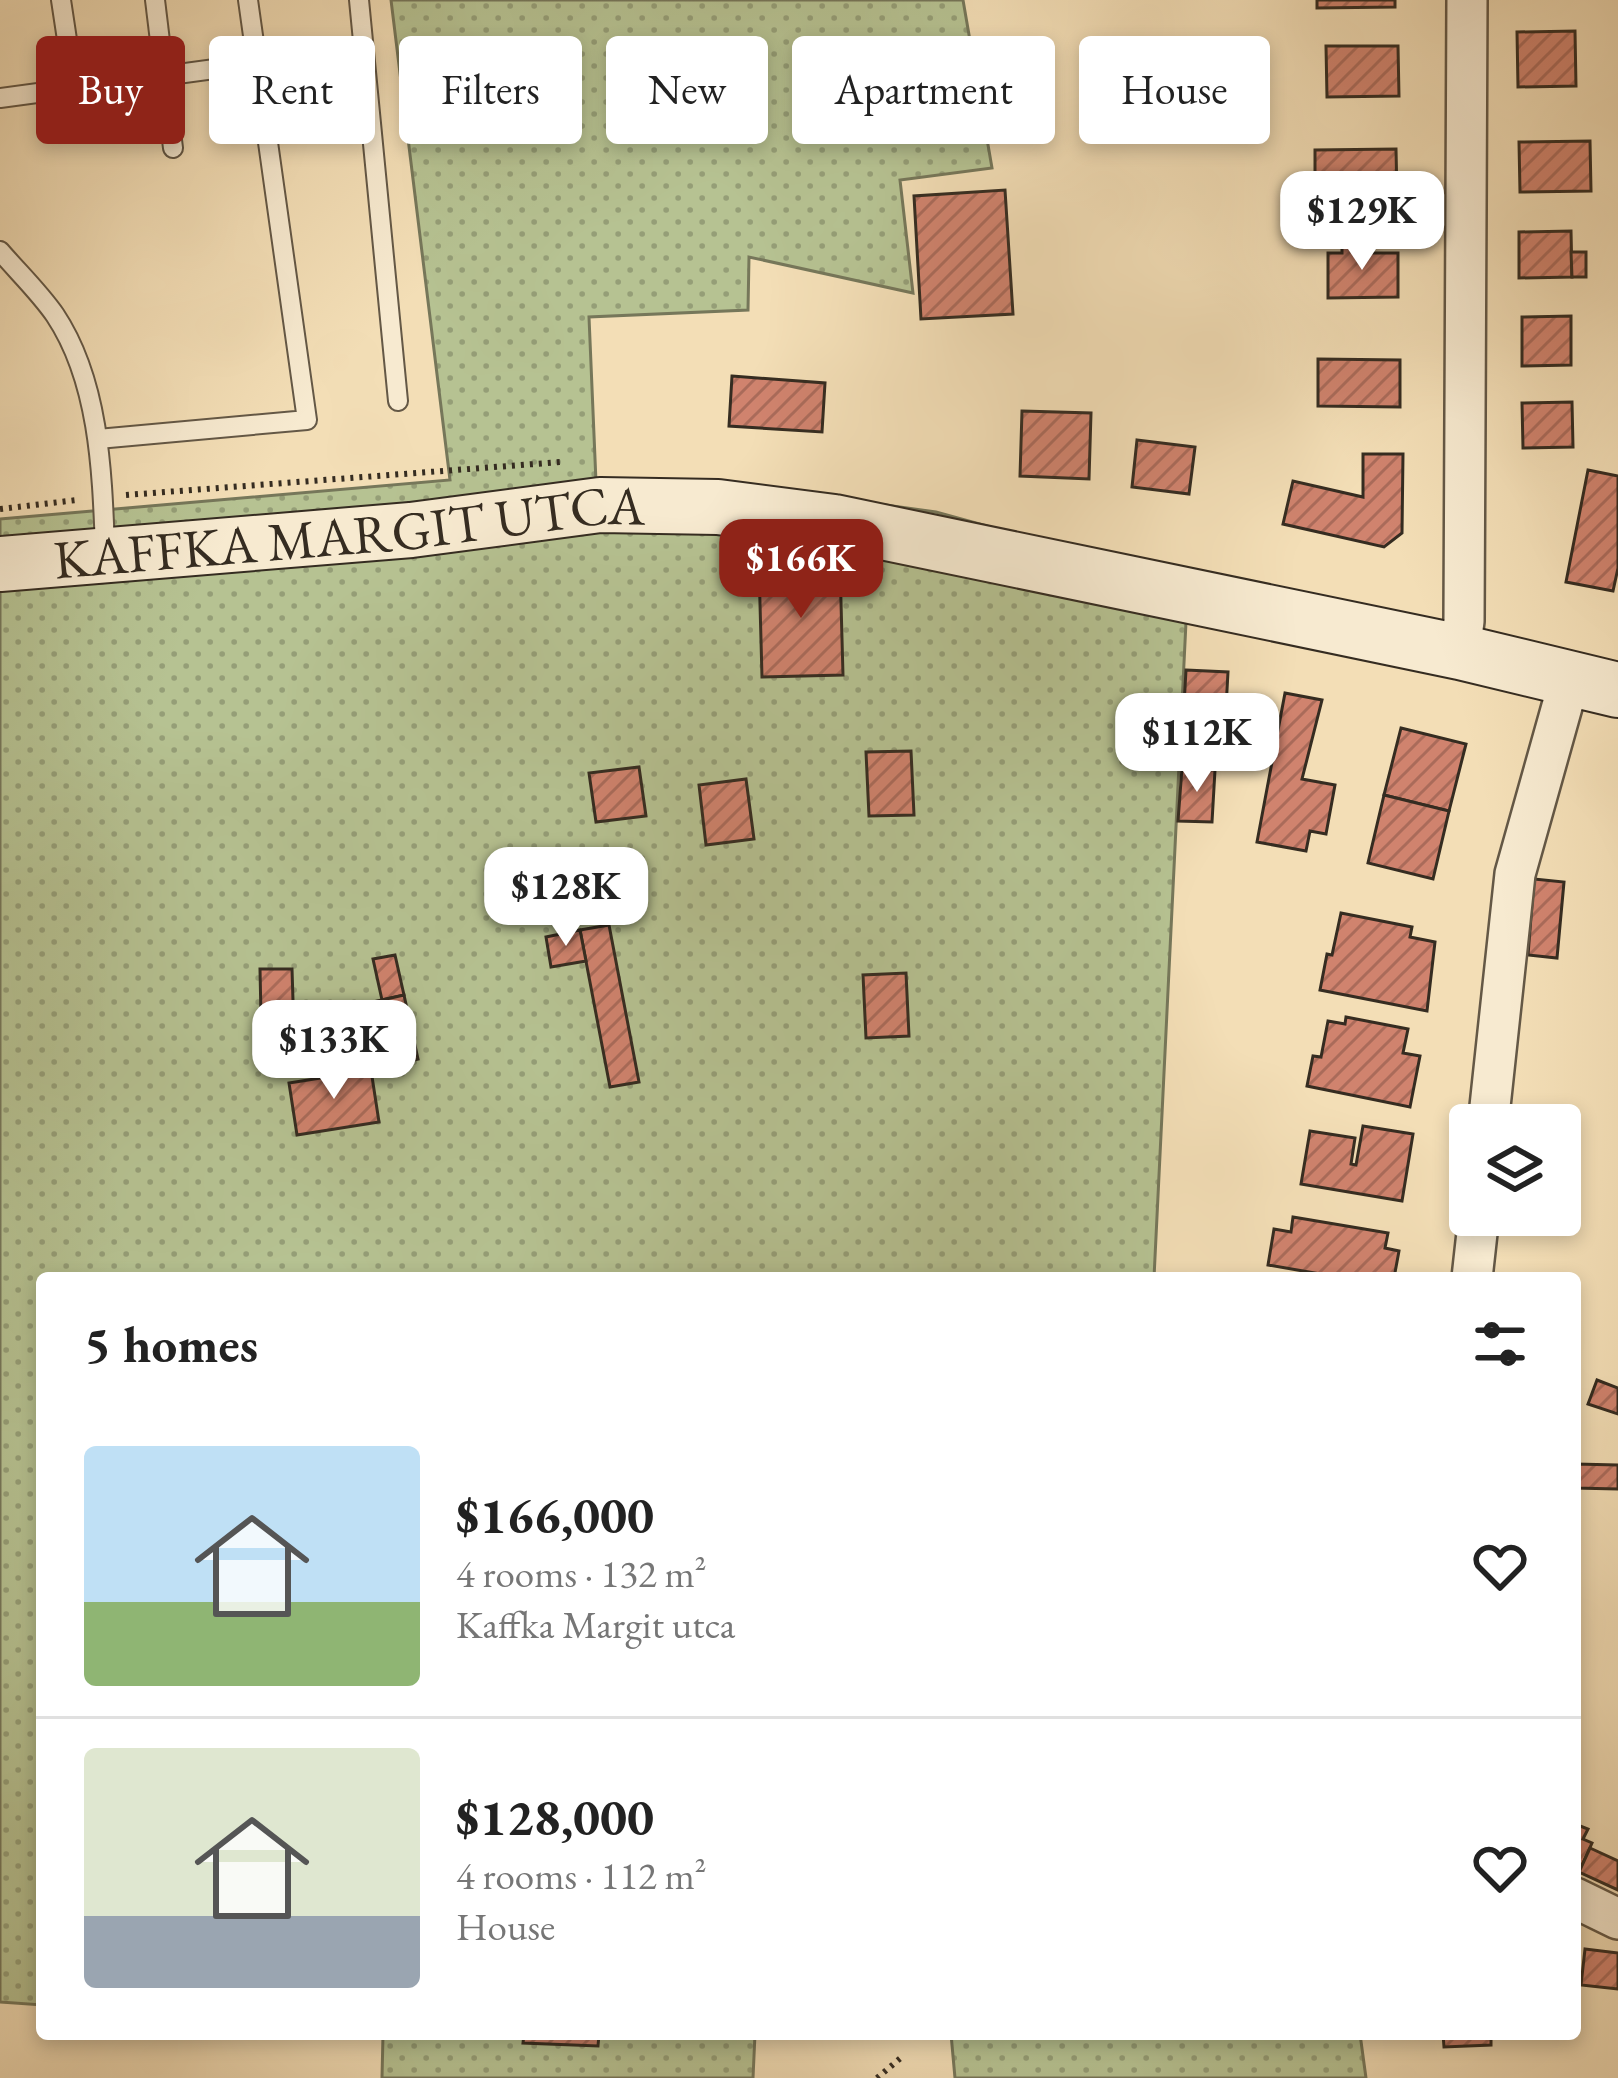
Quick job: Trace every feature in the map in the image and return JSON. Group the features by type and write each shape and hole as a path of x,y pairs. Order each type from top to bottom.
{"street":[{"path":"1460,652 1464,621 1467,0"},
{"name":"KAFFKA MARGIT UTCA","path":"0,564 411,530 600,505 718,507 834,522 1594,684"},
{"path":"1490,1104 1515,874 1594,684"},
{"path":"1473,1272 1477,1236"},
{"path":"1581,1901 1618,1919"}],"lane":[{"path":"61,0 66,36"},
{"path":"155,0 160,36"},
{"path":"248,0 254,36"},
{"path":"359,0 398,401"},
{"path":"0,98 36,92"},
{"path":"172,144 172,148"},
{"path":"98,439 307,420 270,144"},
{"path":"0,251 54,314 76,356 98,439 105,554"}],"path":[{"path":"877,2078 903,2056"}],"green space":[{"path":"391,0 963,0 969,36 792,36 792,144 988,144 992,168 900,180 913,293 749,257 748,310 589,317 596,482 777,490 936,512 1188,581 1154,1272 36,1272 36,2005 0,2002 0,519 450,480 409,144 582,144 582,36 399,36 399,65"},
{"path":"383,2040 755,2040 753,2078 382,2078"},
{"path":"952,2040 1361,2040 1366,2078 955,2078"}],"building":[{"path":"1317,0 1395,0 1395,7 1317,8"},
{"path":"1575,31 1576,86 1518,87 1517,32"},
{"path":"1326,46 1398,46 1399,96 1327,97"},
{"path":"1590,141 1591,191 1520,192 1519,142"},
{"path":"1396,149 1397,196 1315,197 1315,150"},
{"path":"1005,190 1013,314 921,319 914,196"},
{"path":"1571,231 1572,277 1519,278 1519,232"},
{"path":"1342,241 1369,241 1369,253 1398,253 1398,297 1328,298 1328,253 1342,253"},
{"path":"1571,252 1586,252 1586,277 1572,277"},
{"path":"1571,316 1571,365 1522,366 1522,317"},
{"path":"1318,359 1400,360 1400,407 1318,406"},
{"path":"732,376 825,383 822,432 729,426"},
{"path":"1572,402 1573,447 1523,448 1522,403"},
{"path":"1022,411 1091,413 1089,479 1020,476"},
{"path":"1137,440 1195,447 1189,494 1132,487"},
{"path":"1363,454 1403,454 1402,533 1384,547 1283,524 1293,481 1363,497"},
{"path":"1588,470 1618,476 1618,568 1613,591 1566,582"},
{"path":"840,566 843,675 762,677 759,567"},
{"path":"1186,670 1228,672 1225,726 1183,723"},
{"path":"1285,693 1322,700 1302,779 1335,785 1326,834 1310,831 1306,851 1257,842"},
{"path":"1401,728 1466,744 1449,811 1384,795"},
{"path":"911,751 914,815 869,816 866,752"},
{"path":"639,767 646,816 596,822 589,773"},
{"path":"1182,768 1215,770 1212,822 1178,821"},
{"path":"746,779 754,839 706,845 699,785"},
{"path":"1384,795 1449,811 1433,879 1368,863"},
{"path":"1534,879 1564,882 1557,958 1528,955"},
{"path":"1341,913 1412,927 1410,937 1435,942 1427,1011 1320,990"},
{"path":"609,925 639,1082 610,1087 580,930"},
{"path":"580,930 586,961 551,967 546,937"},
{"path":"395,955 404,995 382,1000 373,959"},
{"path":"260,969 292,969 295,1064 262,1064"},
{"path":"906,973 909,1036 866,1038 863,975"},
{"path":"404,995 418,1059 369,1070 355,1006"},
{"path":"1346,1017 1408,1029 1403,1053 1420,1056 1410,1107 1307,1086 1313,1056 1321,1057 1328,1021 1345,1024"},
{"path":"371,1070 379,1122 297,1135 289,1083"},
{"path":"1363,1126 1413,1134 1402,1201 1301,1184 1310,1131 1355,1138 1351,1164 1356,1165"},
{"path":"1293,1217 1388,1233 1385,1248 1399,1251 1395,1272 1309,1272 1268,1265 1274,1229 1291,1232"},
{"path":"1597,1380 1618,1388 1618,1414 1588,1404"},
{"path":"1581,1464 1618,1465 1618,1489 1581,1488"},
{"path":"1581,1826 1588,1829 1583,1839 1592,1843 1581,1868"},
{"path":"1590,1848 1618,1861 1618,1890 1581,1873"},
{"path":"1585,1949 1618,1953 1618,1989 1581,1985"},
{"path":"523,2040 598,2040 598,2046"},
{"path":"1443,2040 1491,2040 1491,2045 1444,2047"}]}
